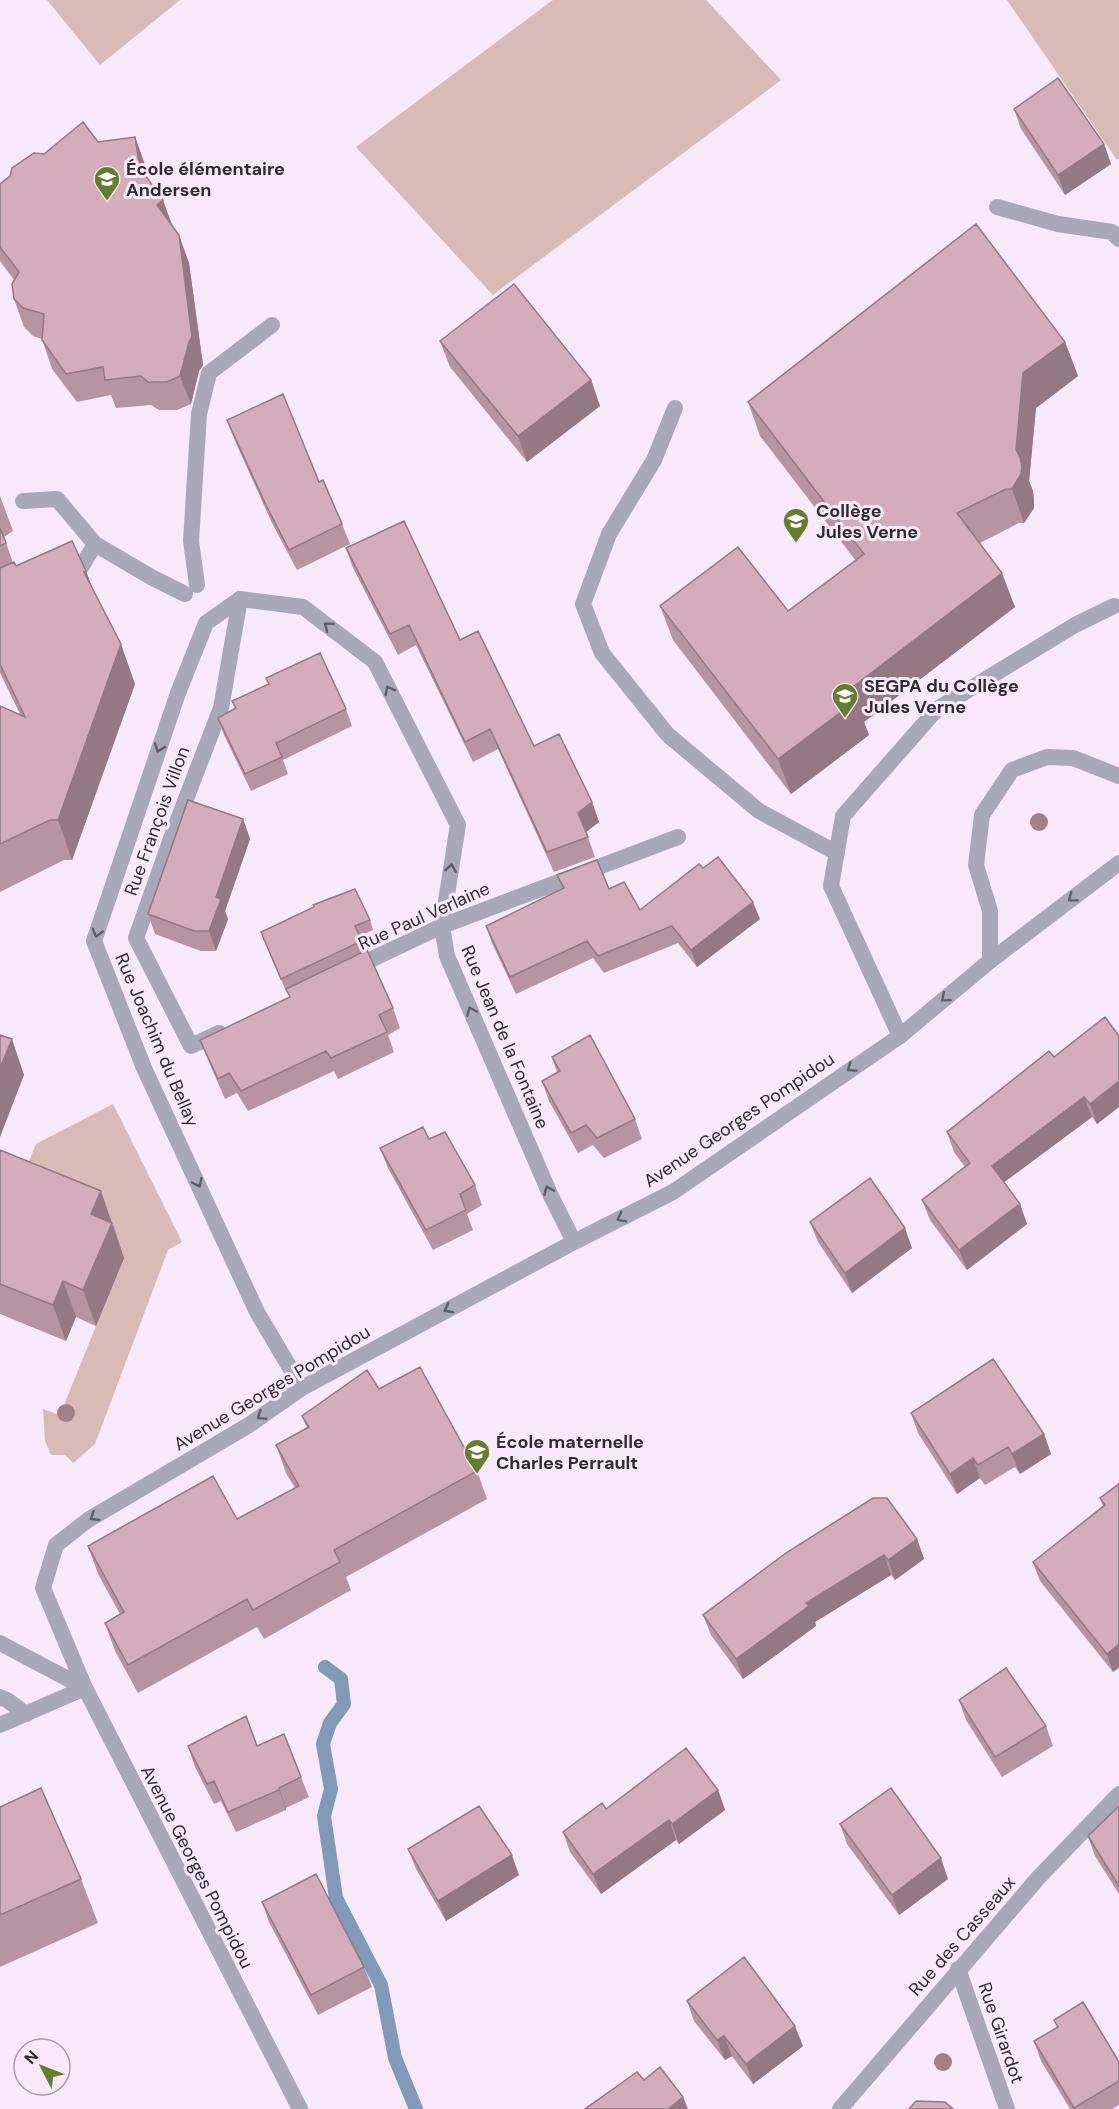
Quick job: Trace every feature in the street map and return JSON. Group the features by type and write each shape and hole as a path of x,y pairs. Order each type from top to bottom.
{"street":[{"path":"997,207 1058,224 1112,232 1119,238"},
{"path":"23,501 57,499 95,544 151,577 191,590 191,542 199,414 209,373 272,325"},
{"path":"675,408 654,460 609,534 584,604 602,653 668,735 759,812 837,853"},
{"path":"51,581 82,566 95,544"},
{"name":"Rue Joachim du Bellay","path":"240,599 206,623 178,693 94,941 144,1068 257,1312 302,1388"},
{"name":"Rue Jean de la Fontaine","path":"240,599 303,607 375,662 458,825 442,926 447,956 550,1194 574,1242"},
{"name":"Rue François Villon","path":"233,1026 192,1046 135,938 221,708 240,599"},
{"path":"900,1036 831,886 843,816 937,709 1075,625 1114,606"},
{"path":"990,961 990,911 976,865 982,815 1012,770 1047,757 1064,757 1073,758 1119,776"},
{"name":"Rue Paul Verlaine","path":"337,976 442,926 678,837"},
{"name":"Avenue Georges Pompidou","path":"300,2109 85,1688 43,1588 57,1545 88,1520 249,1425 302,1388 574,1242 673,1192 900,1036 990,961 1119,863"},
{"path":"0,1643 85,1688"},
{"path":"0,1725 85,1688"},
{"path":"0,1697 8,1700 26,1714"},
{"name":"Rue des Casseaux","path":"840,2109 1039,1877 1119,1794"},
{"name":"Rue Girardot","path":"958,1969 1006,2109"}],"shaded area":[{"path":"47,0 180,0 100,65"},
{"path":"553,0 706,0 781,80 493,295 356,147"},
{"path":"1007,0 1119,0 1119,159 1117,160"},
{"path":"113,1104 182,1242 168,1250 95,1444 73,1463 65,1455 51,1455 45,1441 43,1409 60,1415 96,1326 18,1188 36,1144"}],"building":[{"path":"1058,78 1104,144 1058,175 1014,109"},
{"path":"83,122 98,142 135,137 140,168 163,200 157,205 179,235 192,337 180,376 167,382 148,382 141,376 105,380 103,367 66,374 42,340 44,314 23,308 14,299 12,284 19,272 0,247 0,184 10,176 12,168 34,153 44,154"},
{"path":"976,224 1065,342 1023,373 1016,450 1022,467 1021,474 1012,489 1006,489 957,513 1002,573 849,690 857,700 778,759 660,606 738,547 788,611 864,554 748,402"},
{"path":"514,284 591,380 518,436 440,341"},
{"path":"283,394 319,482 323,480 342,524 289,550 227,420"},
{"path":"404,521 460,640 478,631 534,746 559,734 592,802 578,813 588,837 547,852 490,729 465,742 409,625 390,634 346,548"},
{"path":"0,528 6,543 0,546"},
{"path":"72,541 86,571 84,572 121,644 58,820 50,820 0,844 0,706 25,717 0,664 0,568 14,562 16,566"},
{"path":"320,653 346,709 276,743 282,757 245,774 218,718 236,708 232,701 269,684 266,678"},
{"path":"188,800 243,819 216,897 221,899 209,931 194,931 148,914"},
{"path":"718,857 753,902 691,950 672,926 598,956 587,941 510,977 486,926 564,888 557,875 597,860 609,889 624,882 640,910 699,864 703,868"},
{"path":"355,889 370,920 355,926 362,941 281,979 261,932 314,907 313,905"},
{"path":"367,950 393,1008 379,1015 387,1032 331,1058 326,1051 241,1091 229,1073 218,1079 200,1040 290,997 286,989"},
{"path":"1105,1017 1119,1036 1119,1081 1090,1104 1084,1097 992,1166 1020,1204 959,1250 922,1200 970,1163 947,1132 1049,1051 1054,1057"},
{"path":"0,1035 12,1039 0,1068"},
{"path":"590,1035 635,1119 597,1138 586,1125 571,1133 542,1081 560,1071 552,1057"},
{"path":"423,1127 429,1139 445,1132 475,1185 460,1194 466,1210 426,1230 380,1148"},
{"path":"0,1150 101,1191 91,1214 112,1223 83,1290 63,1281 53,1305 0,1284"},
{"path":"870,1178 905,1228 845,1273 810,1222"},
{"path":"993,1359 1044,1434 1012,1454 1008,1447 978,1465 973,1458 950,1474 911,1413"},
{"path":"420,1367 477,1471 334,1550 340,1562 253,1610 247,1599 128,1665 105,1623 124,1612 88,1546 213,1476 237,1519 299,1486 276,1445 309,1427 302,1416 367,1370 379,1389"},
{"path":"1119,1484 1119,1644 1107,1654 1033,1562 1105,1505 1100,1498"},
{"path":"873,1498 887,1498 917,1539 888,1560 884,1555 806,1603 809,1606 736,1659 703,1615 786,1553"},
{"path":"1006,1668 1046,1726 995,1757 959,1700"},
{"path":"246,1716 257,1746 284,1734 301,1777 279,1790 228,1812 214,1781 207,1784 188,1746"},
{"path":"686,1748 718,1790 672,1824 669,1820 593,1874 563,1832 602,1803 606,1809"},
{"path":"41,1788 81,1879 0,1915 0,1807"},
{"path":"891,1788 941,1858 892,1895 840,1824"},
{"path":"479,1806 512,1855 438,1901 408,1849"},
{"path":"1119,1806 1119,1886 1088,1836"},
{"path":"316,1874 364,1967 311,1995 262,1902"},
{"path":"744,1957 795,2026 746,2064 724,2036 717,2040 687,2001"},
{"path":"1083,2002 1119,2062 1119,2081 1074,2108 1034,2041 1058,2027 1054,2020"},
{"path":"660,2067 683,2097 668,2109 585,2109 637,2072 644,2080"},
{"path":"916,2101 945,2102 953,2109 909,2109"}],"waterway":[{"path":"325,1667 341,1679 344,1704 330,1723 323,1744 331,1789 324,1816 336,1898 381,1985 395,2058 416,2109"}],"place":[{"name":"École élémentaire Andersen","path":"107,202"},
{"name":"Collège Jules Verne","path":"796,544"},
{"name":"SEGPA du Collège Jules Verne","path":"845,719"},
{"name":"École maternelle Charles Perrault","path":"477,1475"}]}
